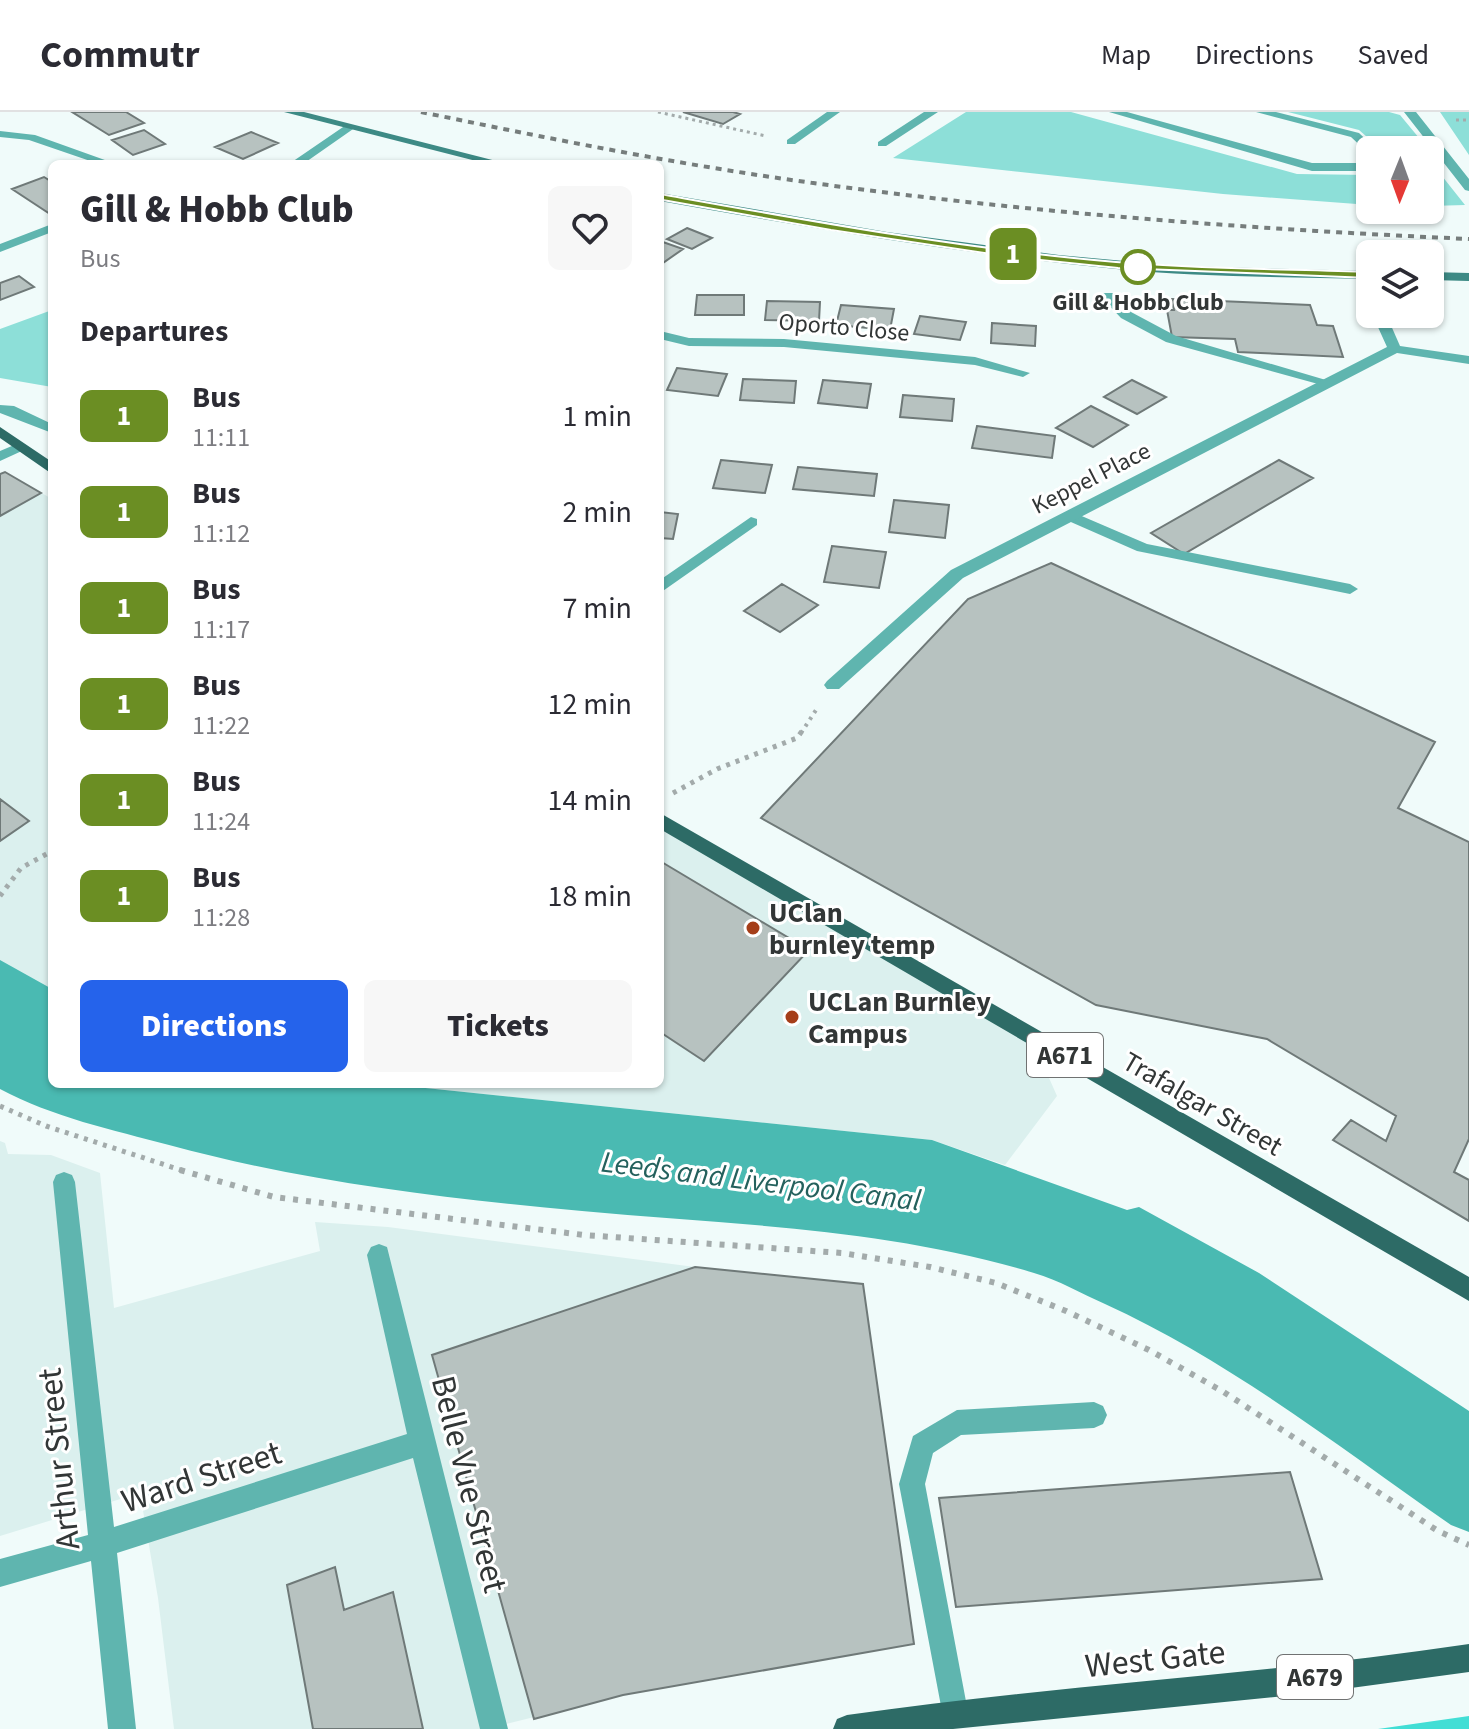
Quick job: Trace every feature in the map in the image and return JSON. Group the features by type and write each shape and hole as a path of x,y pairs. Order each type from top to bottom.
{"main road":[{"path":"0,431 48,466"},
{"name":"Trafalgar Street","path":"664,822 1469,1290"},
{"name":"West Gate","path":"847,1729 954,1712 1172,1694 1469,1658"}],"street":[{"path":"290,112 486,160"},
{"path":"791,142 834,112"},
{"path":"882,144 932,112"},
{"path":"1115,112 1312,167 1356,167"},
{"path":"1262,112 1356,136"},
{"path":"1410,112 1469,187"},
{"path":"301,160 350,127"},
{"path":"0,134 31,137 98,160"},
{"path":"1444,166 1453,166"},
{"path":"664,198 831,227 1041,257 1118,265 1356,275"},
{"path":"0,248 48,230"},
{"path":"1444,276 1469,277"},
{"path":"1108,296 1126,315 1171,339 1329,383"},
{"path":"1385,328 1395,349 1469,360"},
{"name":"Oporto Close","path":"664,336 689,342 784,343 975,361 1023,373"},
{"name":"Keppel Place","path":"833,685 957,574 1395,349"},
{"path":"0,409 9,409 48,427"},
{"path":"0,457 19,447"},
{"path":"1070,516 1143,548 1350,589"},
{"path":"664,585 751,522"},
{"name":"Arthur Street","path":"64,1182 122,1729"},
{"name":"Belle Vue Street","path":"379,1255 494,1729"},
{"path":"954,1712 912,1484 922,1445 957,1423 1094,1415"},
{"name":"Ward Street","path":"0,1573 104,1544 422,1442"}],"path":[{"path":"658,112 791,142"},
{"path":"679,787 749,755 797,738"},
{"path":"0,896 6,879 48,852"},
{"path":"0,1106 46,1126 158,1164 274,1197 584,1235 842,1253 930,1267 996,1283 1066,1311 1210,1384 1438,1531 1469,1545"}],"shaded area":[{"path":"966,112 1071,112 1297,174 1356,175 1356,204 1223,194 893,158"},
{"path":"1288,112 1389,112 1400,115 1417,136 1366,136 1359,130"},
{"path":"1440,112 1469,112 1469,155"},
{"path":"1444,179 1465,205 1444,206"},
{"path":"48,311 48,386 0,378 0,329"},
{"path":"5,472 48,497 48,998 0,998 0,474"},
{"name":"UCLan Burnley Campus","path":"664,823 1030,1035 1057,1096 1005,1165 932,1140 426,1088 664,1088"},
{"path":"0,1141 5,1143 8,1154 51,1155 100,1173 114,1308 320,1251 315,1222 388,1227 695,1267 863,1284 914,1644 623,1695 486,1729 174,1729 158,1598 140,1493 0,1536"},
{"path":"1469,1716 1469,1729 1378,1729"}],"water":[{"name":"Leeds and Liverpool Canal","path":"0,960 48,987 48,1088 426,1088 932,1140 1127,1210 1139,1207 1259,1273 1469,1411 1469,1532 1451,1525 1240,1378 1151,1327 1034,1273 923,1246 866,1237 478,1200 323,1179 220,1158 105,1128 40,1107 0,1089"}],"building":[{"path":"72,112 126,112 144,123 109,135"},
{"path":"683,112 733,112 740,114 723,124"},
{"path":"144,130 165,144 133,155 112,140"},
{"path":"251,132 278,143 243,159 215,147"},
{"path":"44,177 48,180 48,213 12,189"},
{"path":"687,228 712,238 692,249 667,239"},
{"path":"664,242 683,249 664,262"},
{"path":"19,276 34,287 0,300 0,283"},
{"path":"697,295 744,295 744,315 695,315"},
{"path":"1172,299 1310,305 1317,325 1333,326 1343,357 1238,352 1235,339 1172,337 1167,310 1174,310"},
{"path":"767,301 820,302 819,321 765,320"},
{"path":"841,305 894,309 890,330 836,325"},
{"path":"920,316 966,322 960,340 914,334"},
{"path":"992,323 1036,326 1035,346 991,343"},
{"path":"677,368 727,374 718,396 667,390"},
{"path":"743,379 796,381 794,403 740,400"},
{"path":"823,380 871,384 867,408 818,403"},
{"path":"1132,380 1166,397 1137,414 1104,397"},
{"path":"903,395 954,399 952,421 900,417"},
{"path":"1091,406 1128,425 1093,447 1056,428"},
{"path":"977,426 1055,436 1052,458 972,448"},
{"path":"721,460 772,465 765,493 713,488"},
{"path":"1279,460 1313,478 1184,554 1151,533"},
{"path":"798,467 877,474 874,496 793,489"},
{"path":"5,472 41,493 0,516 0,474"},
{"path":"894,500 949,505 945,538 889,532"},
{"path":"664,512 678,514 673,539 664,538"},
{"path":"832,546 886,552 879,588 824,582"},
{"path":"1051,563 1435,742 1398,808 1469,842 1469,1139 1454,1172 1469,1180 1469,1221 1333,1140 1351,1120 1386,1141 1396,1116 1267,1039 1096,1005 761,818 968,599"},
{"path":"782,584 818,605 780,632 744,611"},
{"path":"0,799 29,821 0,841"},
{"path":"664,863 809,950 704,1061 664,1035"},
{"path":"695,1267 863,1284 914,1644 623,1695 534,1719 432,1355"},
{"path":"1290,1472 1322,1579 956,1607 939,1498"},
{"path":"335,1567 344,1610 393,1592 423,1729 313,1729 287,1585"}],"railway":[{"path":"421,112 665,160 895,194 1141,218 1469,239"}],"bus line":[{"name":"1","path":"664,198 1011,254 1118,265 1356,275"}],"place":[{"name":"Gill & Hobb Club","path":"1138,267"},
{"name":"UClan burnley temp","path":"753,928"},
{"name":"UCLan Burnley Campus","path":"792,1017"}]}
